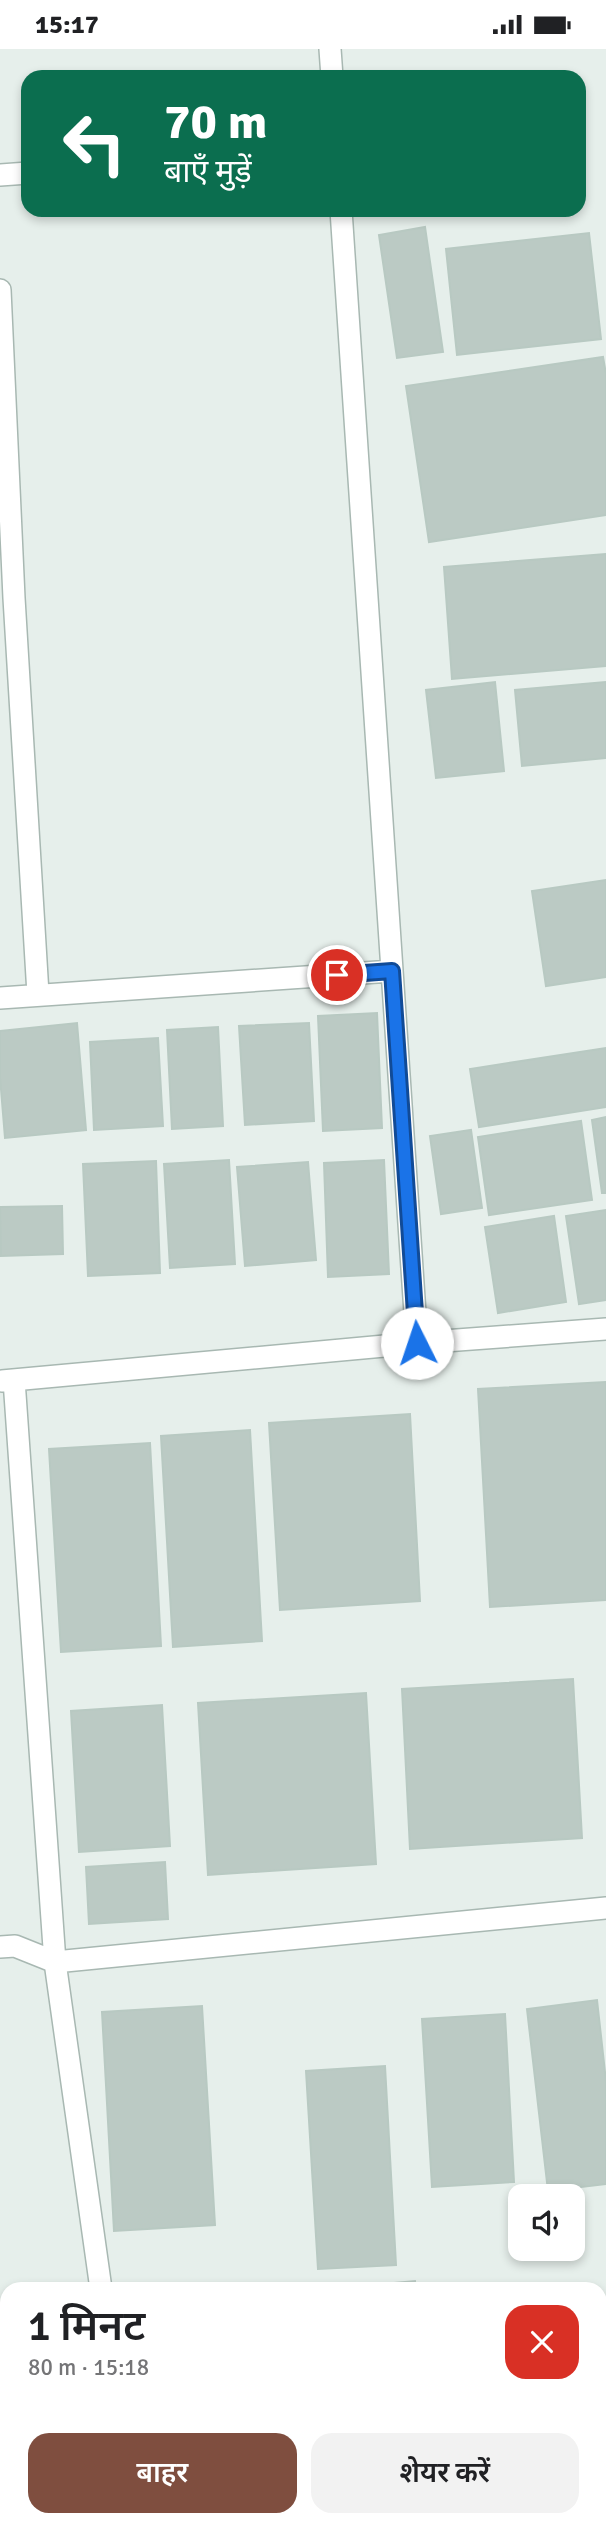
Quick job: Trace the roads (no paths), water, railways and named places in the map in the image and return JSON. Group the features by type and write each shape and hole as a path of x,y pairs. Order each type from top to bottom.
{"lane":[{"path":"330,49 332,70"},
{"path":"0,175 21,174"},
{"path":"341,217 417,1343"},
{"path":"0,290 15,611 38,994"},
{"path":"0,998 392,971"},
{"path":"100,2282 55,1962 7,1381 417,1343 606,1329"},
{"path":"0,1947 15,1946 55,1962 606,1908"}]}
